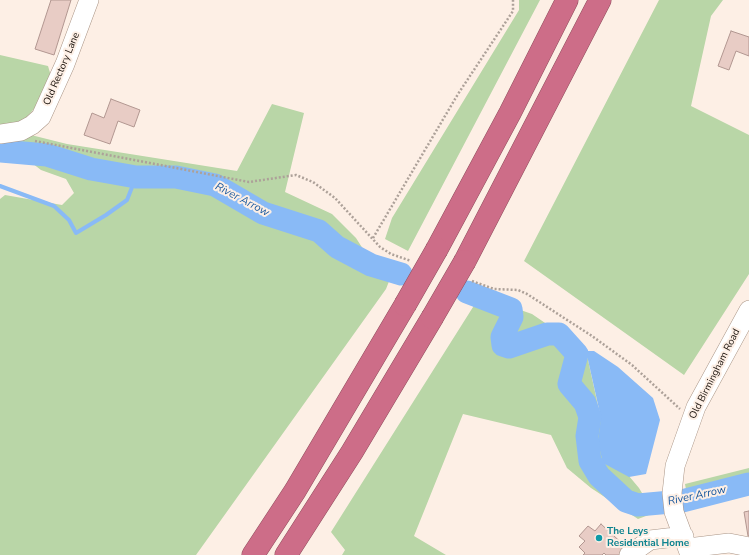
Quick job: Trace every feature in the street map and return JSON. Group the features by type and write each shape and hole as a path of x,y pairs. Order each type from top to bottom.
{"highway":[{"path":"253,555 295,491 437,249 567,0"},
{"path":"286,555 352,452 432,318 466,270 600,0"}],"street":[{"name":"Old Rectory Lane","path":"0,134 21,131 41,117 47,108 89,0"},
{"name":"Old Birmingham Road","path":"687,546 674,512 672,493 675,466 693,414 749,310"},
{"path":"629,555 650,540 687,546 729,543 749,547"}],"path":[{"path":"373,238 458,94 513,11 513,0"},
{"path":"21,131 29,140 249,182 296,175 313,182 335,198 380,247 391,254 413,261"},
{"path":"466,270 494,289 518,290 527,294 592,336 632,365 679,409 693,414"}],"green space":[{"path":"519,0 540,0 408,251 385,239 392,218 519,10"},
{"path":"659,0 723,0 711,16 691,106 749,135 749,274 684,375 524,261"},
{"path":"0,55 48,66 51,76 38,104 22,123 0,127"},
{"path":"272,104 304,113 285,192 332,214 356,238 365,252 395,266 386,289 196,555 0,555 0,199 5,195 62,205 74,193 66,179 41,170 11,147 27,134 67,144 237,171"},
{"path":"480,296 532,314 586,351 608,451 639,488 654,513 638,519 591,488 567,468 551,435 463,414 414,536 446,555 342,555 345,550 331,532"},
{"path":"749,468 749,495 689,506 685,484"}],"water":[{"path":"586,351 594,351 618,367 653,398 660,420 646,474 629,477 603,463 598,442 601,418"}],"building":[{"path":"51,0 71,0 54,55 35,49"},
{"path":"731,31 749,37 749,56 736,51 729,70 718,66"},
{"path":"111,99 140,110 134,127 118,121 110,144 84,135 92,113 104,118"},
{"path":"749,511 749,536 748,536 744,512"},
{"name":"The Leys Residential Home","path":"601,524 626,547 619,555 606,555 604,553 602,555 583,555 585,553 579,547 585,541 579,536 588,526 595,531"}],"waterway":[{"name":"River Arrow","path":"0,151 47,155 91,169 136,177 176,177 215,185 263,213 319,231 337,247 371,265 401,274"},
{"path":"0,186 54,206 69,220 76,233 127,200 136,177"},
{"name":"River Arrow","path":"467,292 511,309 512,317 502,337 503,345 509,347 547,334 559,334 577,354 569,384 585,403 590,417 587,436 590,461 599,476 626,501 638,505 682,501 749,484"}],"place":[{"name":"The Leys Residential Home","path":"599,538"}]}
